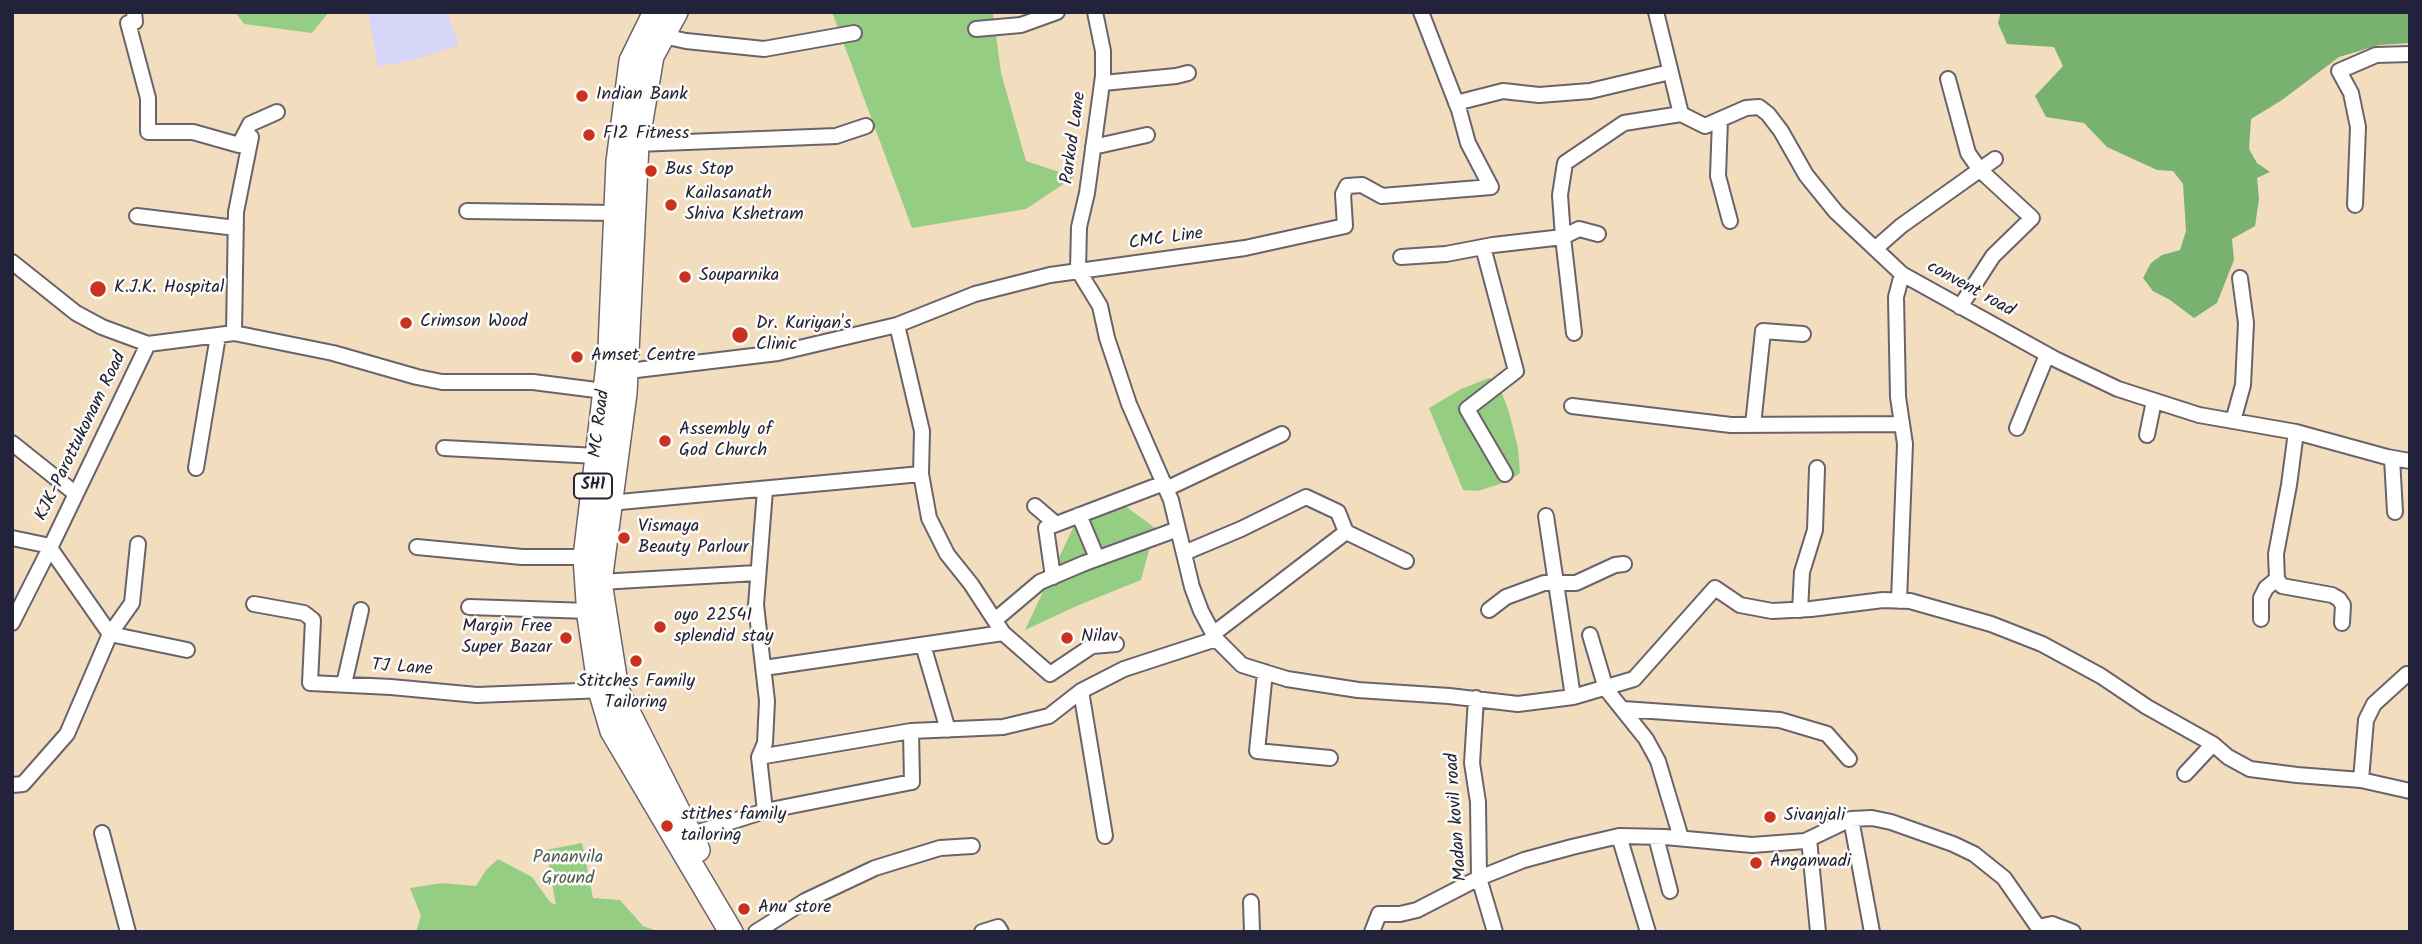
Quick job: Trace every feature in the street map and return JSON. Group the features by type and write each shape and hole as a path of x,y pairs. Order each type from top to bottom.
{"main road":[{"name":"MC Road","path":"655,12 631,61 618,162 610,348 621,439 609,503 600,582 608,690 606,717 616,740 731,932"},
{"name":"MC Road","path":"676,12 652,56 637,144 616,382 597,456 585,557 589,611 608,690 745,932"}],"street":[{"path":"134,12 135,22 128,23 148,98 148,132 193,132 239,145 250,124 277,112"},
{"path":"976,29 1021,25 1057,12"},
{"name":"Parkod Lane","path":"1078,270 1079,227 1087,193 1103,83 1103,51 1095,12"},
{"name":"CMC Line","path":"234,333 333,353 442,382 533,382 572,386 616,382 778,353 897,325 975,294 1050,275 1245,248 1345,226 1343,194 1347,186 1362,185 1382,196 1491,187 1468,143 1456,103 1421,12"},
{"path":"1574,333 1560,195 1565,163 1624,123 1681,114 1656,12"},
{"path":"663,36 687,41 764,48 854,33"},
{"path":"2355,205 2358,127 2351,93 2339,71 2376,55 2410,54"},
{"path":"1103,83 1176,76 1188,72"},
{"path":"1456,103 1503,91 1539,95 1590,91 1670,72"},
{"path":"1948,79 1968,153 1980,170 2032,218 1993,256 1960,307"},
{"name":"convent road","path":"1681,114 1705,126 1746,108 1759,107 1781,131 1806,175 1836,212 1876,248 1889,264 1902,274 2047,355 2118,389 2199,415 2296,432 2410,461"},
{"path":"1720,120 1718,176 1730,221"},
{"path":"637,144 836,136 866,126"},
{"path":"1093,147 1147,135"},
{"path":"12,262 76,313 102,327 148,344 234,333 236,212 251,137"},
{"path":"1876,248 1901,226 1995,159"},
{"path":"467,211 617,213"},
{"path":"137,216 236,228"},
{"path":"1401,257 1447,254 1563,237 1579,229 1598,234"},
{"path":"1483,247 1516,371 1467,409 1505,474"},
{"path":"1078,270 1100,306 1107,338 1129,404 1165,486 1192,587 1214,637 1242,665 1287,679 1358,690 1476,698 1518,704 1573,697 1634,679 1715,588 1740,605 1772,611 1883,600 1910,601 1978,620 2042,644 2101,676 2250,769 2361,780 2410,791"},
{"path":"1899,601 1905,444 1898,397 1896,297 1902,274"},
{"path":"2233,421 2243,384 2246,323 2240,278"},
{"path":"897,325 922,431 921,474 929,518 947,554 971,584 1003,633 1050,674 1092,646 1115,644"},
{"path":"1754,425 1763,331 1803,334"},
{"path":"196,468 218,336"},
{"name":"KJK-Parottukonam Road","path":"110,634 50,547 148,344"},
{"path":"2017,428 2047,355"},
{"path":"2147,435 2154,401"},
{"path":"1572,407 1731,425 1902,424"},
{"path":"2296,432 2276,554 2277,579 2282,586 2332,595 2339,599 2343,605 2342,623"},
{"path":"1054,577 1046,528 1165,486 1282,434"},
{"path":"12,443 76,494"},
{"path":"444,448 597,456"},
{"path":"2392,458 2395,512"},
{"path":"1800,610 1801,572 1810,552 1815,530 1817,468"},
{"path":"609,503 921,474"},
{"path":"765,490 755,605 766,701 765,743 759,757 765,811"},
{"path":"1184,553 1241,529 1306,496 1338,512 1346,532 1406,561"},
{"path":"1035,506 1056,524"},
{"path":"1079,515 1097,558"},
{"path":"1546,516 1573,697"},
{"path":"995,620 1040,582 1178,529"},
{"path":"759,757 911,732 1003,727 1049,716 1081,691 1124,669 1214,637 1346,532"},
{"path":"12,538 50,547 12,623"},
{"path":"12,785 23,784 67,734 110,634 132,603 138,544"},
{"path":"417,547 522,557 585,557"},
{"path":"1489,610 1506,597 1544,583 1576,583 1615,565 1624,564"},
{"path":"600,582 757,573"},
{"path":"2261,619 2261,598 2266,588 2277,579"},
{"name":"TJ Lane","path":"254,604 307,615 313,625 310,683 477,695 608,690"},
{"path":"469,607 589,611"},
{"path":"344,684 361,610"},
{"path":"764,668 1003,633"},
{"path":"110,634 187,650"},
{"path":"1590,635 1606,689 1646,739 1658,761 1681,838"},
{"path":"923,645 948,730"},
{"path":"1265,672 1257,751 1330,758"},
{"path":"2361,780 2366,720 2374,704 2407,674"},
{"path":"1081,691 1105,836"},
{"name":"Madan kovil road","path":"1476,698 1472,763 1478,802 1479,878 1495,932"},
{"path":"1623,709 1780,720 1827,734 1849,759"},
{"path":"689,835 765,811 912,782 911,732"},
{"path":"2185,774 2213,744"},
{"path":"1372,932 1379,914 1400,914 1417,910 1479,878 1524,860 1619,836 1681,838 1752,845 1810,839 1851,819 1871,818 1891,821 1953,844 1974,855 2004,878 2033,929 2052,924 2073,932"},
{"path":"1851,819 1872,932"},
{"path":"102,833 128,932"},
{"path":"1619,836 1647,932"},
{"path":"1656,837 1670,891"},
{"path":"1810,839 1818,932"},
{"path":"756,932 805,901 875,868 940,848 972,846"},
{"path":"1251,902 1252,932"},
{"path":"982,932 998,928 1001,932"}],"shaded area":[{"path":"368,12 447,12 459,45 420,58 378,67"}],"green space":[{"path":"235,12 329,12 312,33 244,24"},
{"path":"832,12 993,12 1001,73 1026,161 1074,177 1026,209 912,228"},
{"path":"2001,12 2410,12 2410,43 2379,45 2339,57 2282,100 2251,119 2249,149 2257,163 2270,172 2257,178 2259,199 2255,226 2232,239 2234,260 2217,303 2194,318 2153,291 2143,278 2151,263 2162,255 2180,250 2186,231 2183,184 2173,171 2157,170 2107,147 2084,123 2046,117 2035,96 2063,66 2054,47 2007,44 1998,23"},
{"path":"1489,378 1497,380 1509,412 1518,448 1520,473 1509,481 1478,491 1463,490 1429,408 1461,389"},
{"path":"1109,494 1155,528 1141,580 1025,630 1080,513"},
{"name":"Pananvila Ground","path":"582,843 593,898 620,900 643,926 660,932 416,932 421,916 410,888 442,883 476,886 486,870 498,859 532,877 550,902 556,905 546,850"}],"place":[{"name":"Indian Bank","path":"582,96"},
{"name":"F12 Fitness","path":"589,135"},
{"name":"Bus Stop","path":"651,171"},
{"name":"Kailasanath Shiva Kshetram","path":"671,205"},
{"name":"Souparnika","path":"685,277"},
{"name":"K.J.K. Hospital","path":"98,289"},
{"name":"Crimson Wood","path":"406,323"},
{"name":"Dr. Kuriyan's Clinic","path":"740,335"},
{"name":"Amset Centre","path":"577,357"},
{"name":"Assembly of God Church","path":"665,441"},
{"name":"Vismaya Beauty Parlour","path":"624,538"},
{"name":"oyo 22541 splendid stay","path":"660,627"},
{"name":"Margin Free Super Bazar","path":"566,638"},
{"name":"Nilav","path":"1067,638"},
{"name":"Stitches Family Tailoring","path":"636,661"},
{"name":"Sivanjali","path":"1770,817"},
{"name":"stithes family tailoring","path":"667,826"},
{"name":"Anganwadi","path":"1756,863"},
{"name":"Anu store","path":"744,909"}]}
